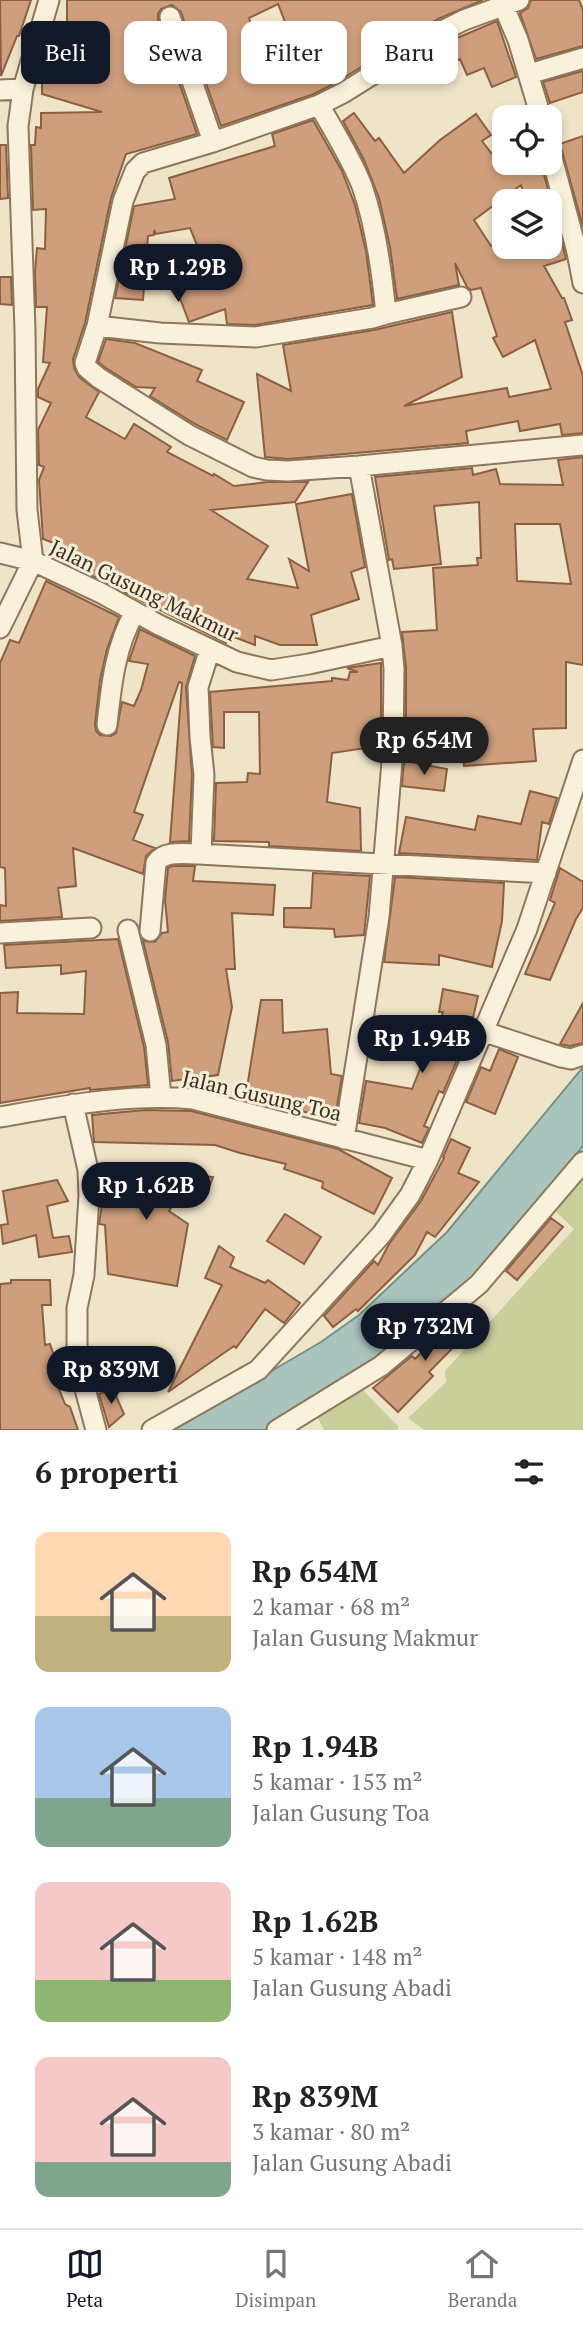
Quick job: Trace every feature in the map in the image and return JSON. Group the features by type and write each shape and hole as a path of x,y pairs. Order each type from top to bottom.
{"street":[{"path":"0,628 33,561 27,510 18,126 23,89 49,0"},
{"path":"538,105 508,2 444,30 343,93 319,104 213,142 143,163 135,171 123,201 97,326 85,363 87,368 128,398 189,435 253,467 267,470 359,466 583,445"},
{"path":"170,17 213,142"},
{"path":"529,74 583,58"},
{"path":"0,90 23,89"},
{"path":"319,104 363,189 378,257 386,314"},
{"path":"557,175 583,283"},
{"path":"97,326 160,333 256,337 386,314 461,297"},
{"path":"344,1139 379,917 393,750 392,646 359,466"},
{"name":"Jalan Gusung Makmur","path":"0,554 33,561 237,662 271,670 392,646"},
{"path":"107,725 119,653 125,630 135,612"},
{"path":"199,854 204,775 198,687 210,649"},
{"path":"152,1430 258,1370 381,1235 410,1195 485,1032 527,929 583,760"},
{"path":"150,931 157,860 169,855 199,854 546,873"},
{"path":"0,933 91,928"},
{"path":"128,930 156,1045 161,1097"},
{"path":"485,1032 561,1057 570,1059 583,1055"},
{"name":"Jalan Gusung Toa","path":"0,1117 74,1104 161,1097 206,1102 428,1160"},
{"path":"74,1104 88,1170 89,1196 85,1264 77,1308 77,1359 96,1430"},
{"path":"277,1430 307,1422 411,1343 479,1284 583,1162"}],"green space":[{"path":"583,1174 583,1430 424,1430 408,1418 446,1382 445,1371 574,1229 554,1210"},
{"path":"359,1386 399,1427 397,1430 324,1430 315,1413"}],"water":[{"path":"583,1067 583,1146 495,1255 421,1329 334,1390 265,1430 171,1430 321,1342 359,1315 447,1232"}],"building":[{"path":"0,0 31,0 24,21 21,21 19,36 1,76"},
{"path":"67,0 483,0 435,21 361,21 361,67 347,76 347,21 285,21 278,4 249,18 250,21 241,21 241,84 333,84 314,94 221,126 206,84 227,84 227,21 184,21 181,12 172,5 161,9 158,21 124,21 124,84 180,84 197,134 126,154 111,198 85,323 73,359 79,377 99,392 86,417 125,439 134,424 171,447 167,452 234,486 268,482 308,482 295,502 211,510 268,546 247,579 298,588 289,559 309,571 296,504 352,494 365,567 351,572 359,599 311,615 317,645 280,645 255,636 255,645 226,634 226,643 60,560 65,547 43,539 39,480 44,467 39,465 38,430 51,403 38,397 38,389 50,363 43,362 47,307 36,307 35,272 37,248 45,249 46,209 33,210 31,145 35,145 36,127 41,128 41,113 102,112 42,94 42,84 110,84 110,21 67,21"},
{"path":"531,0 579,0 583,10 583,46 536,59 520,13 528,8"},
{"path":"497,21 516,77 492,87 484,68 467,75 460,59 458,60 458,38"},
{"path":"583,71 583,92 550,103 543,82"},
{"path":"354,113 375,141 379,138 404,173 440,140 476,114 491,135 482,141 492,154 492,175 544,175 548,189 522,189 521,185 516,189 492,189 492,207 474,220 492,245 492,259 562,259 562,244 566,259 544,266 564,298 572,320 565,322 583,376 583,433 562,435 560,424 520,431 518,421 466,431 468,443 288,459 265,457 257,374 291,391 283,345 374,330 452,312 462,377 404,406 507,388 509,397 551,389 535,340 503,357 493,338 497,336 481,288 471,290 467,287 455,263 459,285 397,299 390,247 379,198 364,160 343,121"},
{"path":"313,120 342,171 355,205 366,251 373,305 255,325 227,324 225,309 189,322 171,275 204,262 190,228 156,234 154,230 154,235 148,236 143,300 115,298 134,206 175,199 169,178 275,146 272,134"},
{"path":"583,136 583,227 562,151 562,143"},
{"path":"0,145 6,145 8,198 0,199"},
{"path":"0,277 11,277 12,305 0,304"},
{"path":"106,339 135,343 202,370 197,381 244,402 227,440 150,396 155,388 136,387 98,362"},
{"path":"583,457 583,665 566,662 566,728 533,729 536,761 464,766 462,731 406,725 406,668 402,632 437,630 433,568 478,565 477,558 481,558 479,502 434,506 441,564 394,569 392,559 389,560 375,477 472,468 473,475 496,469 500,484 563,485 558,460","holes":["515,524 560,524 571,584 517,581"]},
{"path":"46,581 119,617 107,649 100,680 95,724 100,735 111,736 116,733 122,702 134,706 141,690 148,664 129,661 140,629 195,656 186,687 192,775 189,841 170,842 182,683 179,682 134,812 143,815 133,840 155,848 146,856 143,874 73,848 76,886 58,888 62,917 0,921 0,905 6,906 5,868 0,867 0,663 10,640 19,643"},
{"path":"381,663 381,723 375,722 379,746 332,753 327,802 360,808 361,851 269,846 269,842 214,841 216,783 247,782 248,773 260,774 259,712 224,712 224,748 213,747 210,692 332,681 332,678 348,680 350,672 358,672 347,668"},
{"path":"404,761 447,769 444,791 402,786"},
{"path":"530,791 557,798 549,824 542,822 537,860 399,853 406,817 475,830 478,816 521,824"},
{"path":"195,866 193,881 275,885 273,915 232,913 235,969 226,969 232,1007 218,1075 172,1081 168,1042 143,941 155,942 162,933 168,932 165,900 168,868"},
{"path":"560,868 583,882 583,908 550,980 525,974 555,903 550,900"},
{"path":"313,873 370,876 364,935 335,937 334,929 284,927 284,908 311,908"},
{"path":"395,877 504,883 502,921 492,967 439,955 439,965 384,962"},
{"path":"118,939 144,1047 148,1085 90,1088 0,1103 0,993 18,992 17,1013 84,1014 86,971 61,974 61,965 6,968 4,945"},
{"path":"443,989 478,996 473,1018 470,1017 454,1056 458,1058 443,1093 439,1091 424,1126 429,1128 422,1143 385,1128 359,1123 366,1081 412,1089 443,1012 439,1012"},
{"path":"261,1000 282,1000 283,1033 327,1029 331,1074 342,1076 335,1118 245,1100"},
{"path":"583,1003 583,1043 570,1046 560,1044"},
{"path":"499,1049 518,1057 495,1114 466,1102 481,1067 490,1071"},
{"path":"145,1110 191,1111 338,1149 392,1178 374,1214 322,1188 323,1182 284,1169 286,1164 215,1145 94,1142 92,1115"},
{"path":"451,1139 470,1148 458,1173 479,1182 435,1237 427,1232 415,1255 358,1311 356,1309 333,1327 324,1316 374,1261 378,1265 389,1244 421,1201"},
{"path":"101,1166 213,1177 207,1193 196,1196 184,1188 169,1211 188,1224 177,1286 108,1274 105,1225 99,1224 105,1186 101,1186"},
{"path":"57,1180 68,1201 47,1206 53,1238 69,1236 72,1252 39,1257 36,1235 3,1244 1,1225 8,1224 3,1191"},
{"path":"285,1214 321,1237 304,1264 267,1241"},
{"path":"551,1218 563,1227 517,1280 506,1271"},
{"path":"219,1246 234,1257 230,1267 265,1283 268,1280 300,1303 284,1323 265,1309 236,1348 234,1346 168,1392 222,1285 205,1278"},
{"path":"11,1280 50,1280 51,1305 42,1305 45,1345 50,1344 58,1368 51,1369 78,1430 0,1430 0,1284 11,1283"},
{"path":"471,1306 483,1317 429,1372 433,1376 398,1412 373,1388 412,1356 415,1359"},
{"path":"112,1387 124,1414 109,1427 99,1394"}]}
